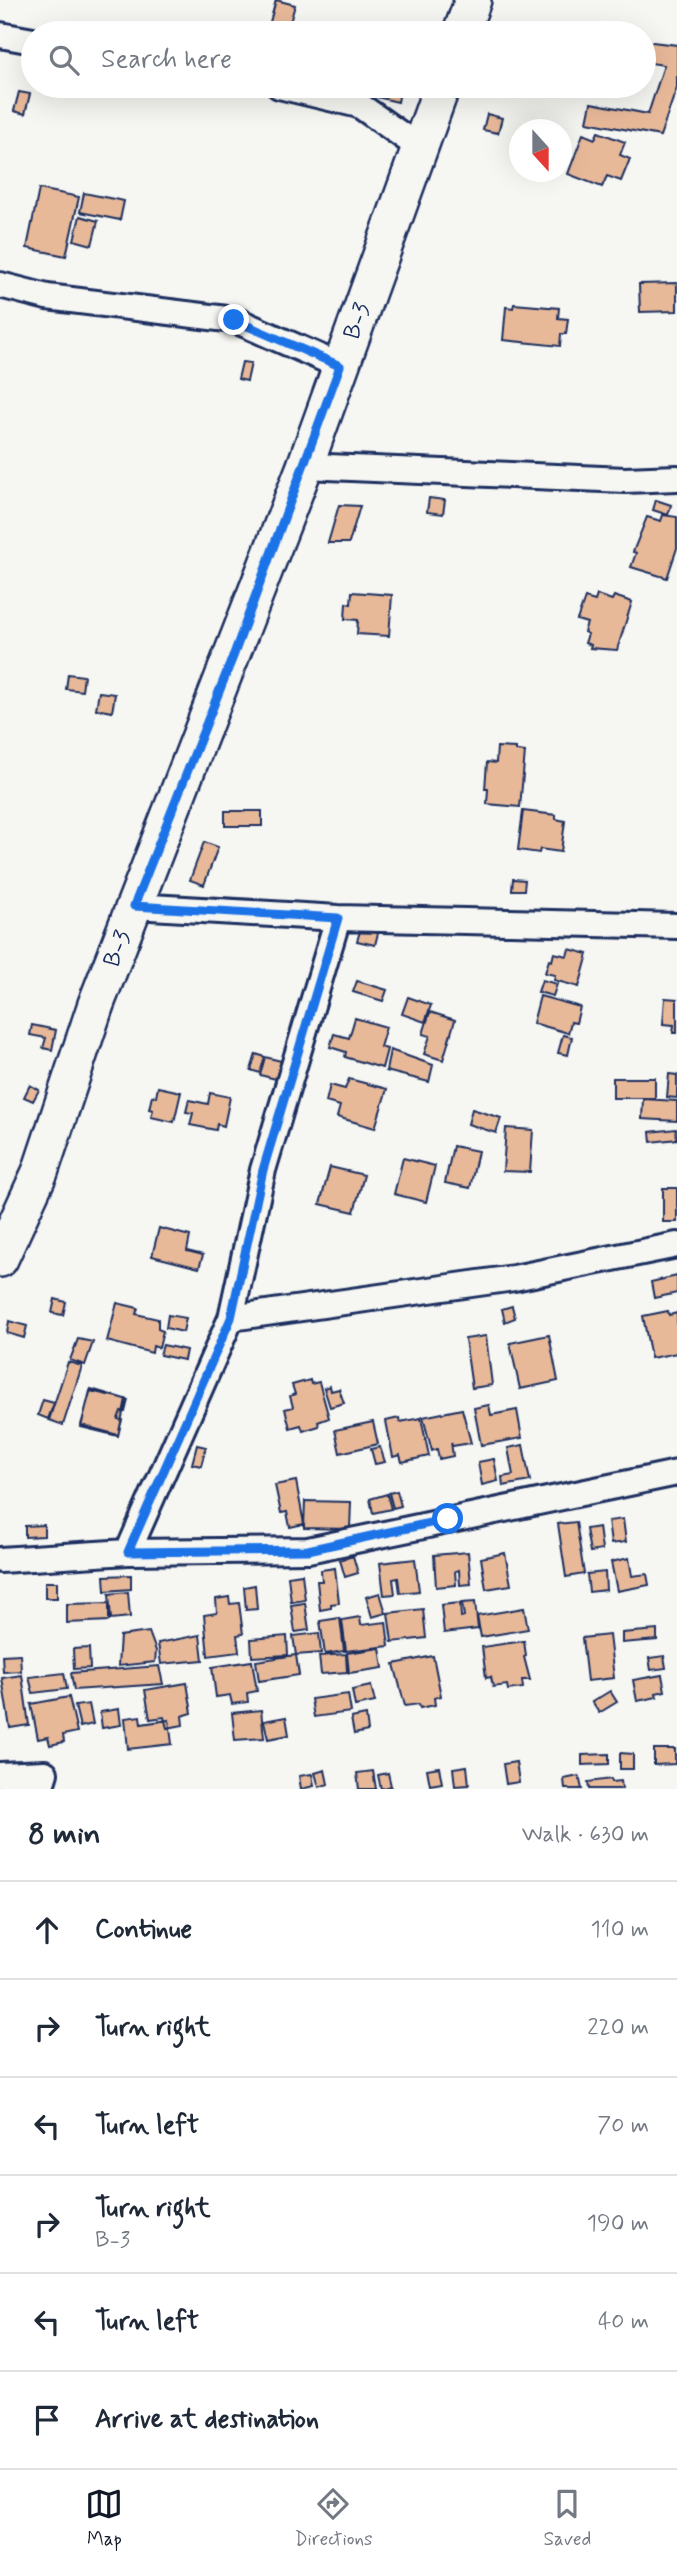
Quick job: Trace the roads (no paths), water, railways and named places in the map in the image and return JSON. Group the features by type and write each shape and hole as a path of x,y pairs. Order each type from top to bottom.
{"main road":[{"path":"465,21 473,0"},
{"name":"B-3","path":"0,1259 40,1172 96,1004 305,466 438,98"}],"street":[{"path":"0,35 21,39"},
{"path":"332,98 359,104 420,148"},
{"path":"0,285 47,298 234,320 340,366"},
{"path":"305,466 625,480 677,478"},
{"path":"134,906 338,918 677,926"},
{"path":"128,1552 231,1318 263,1170 338,918"},
{"path":"231,1318 514,1278 677,1245"},
{"path":"0,1560 128,1552 308,1550 677,1474"},
{"path":"0,1775 45,1773 40,1789"}]}
